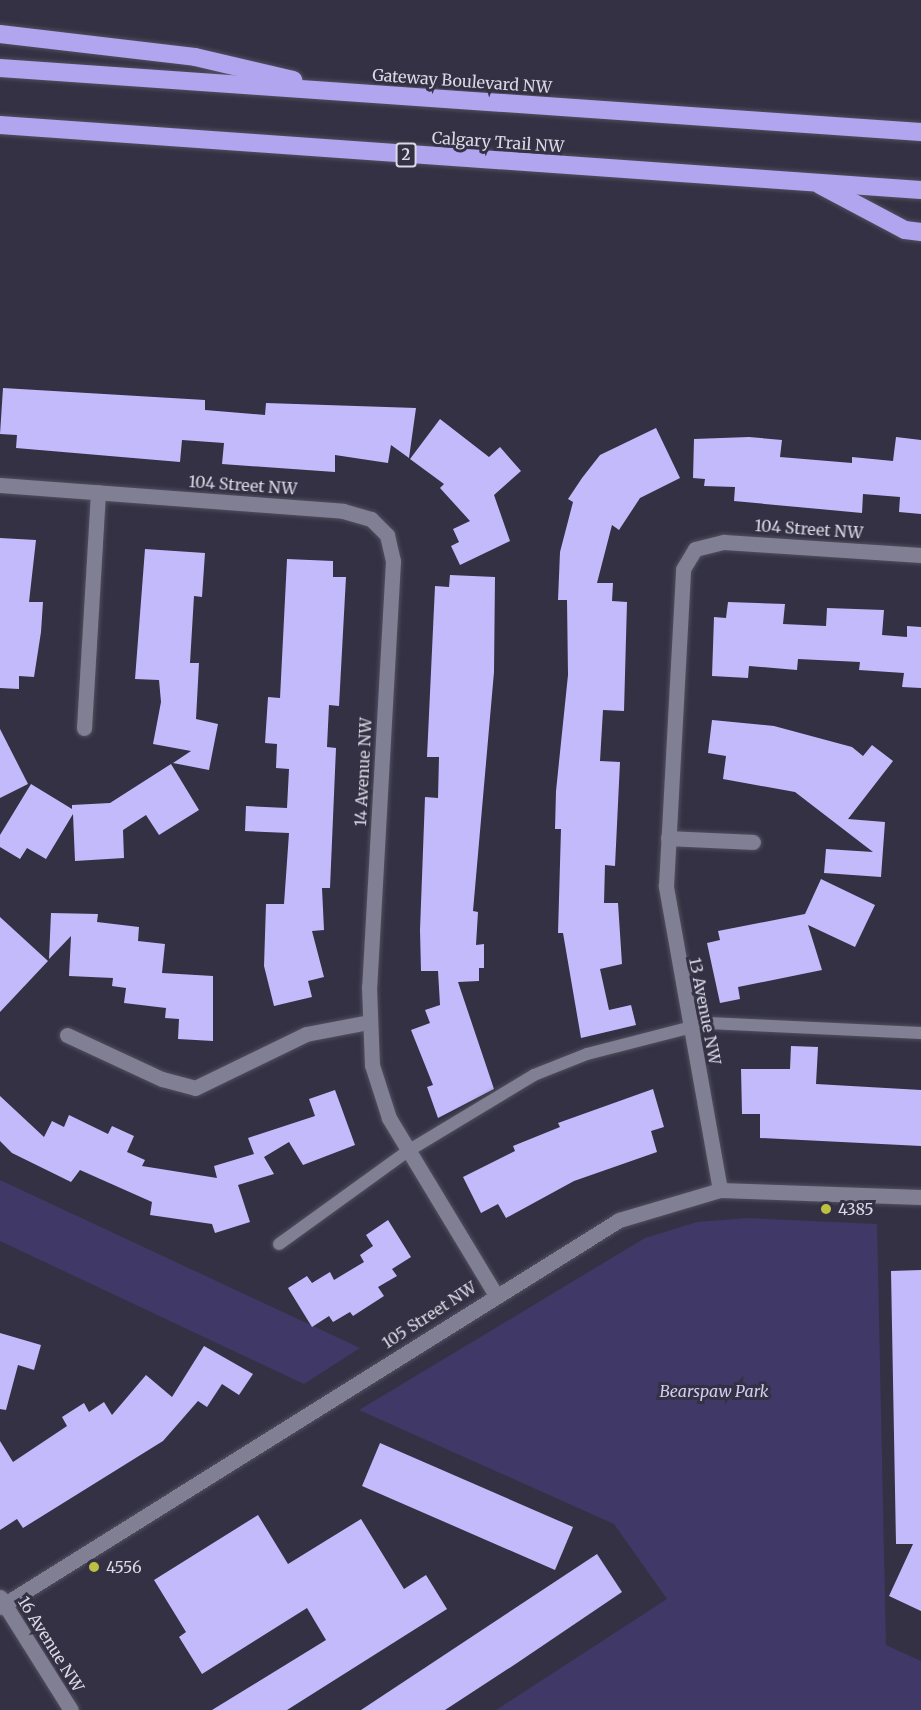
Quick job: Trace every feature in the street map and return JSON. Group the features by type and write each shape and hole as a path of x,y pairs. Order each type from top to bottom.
{"highway":[{"path":"0,34 195,57 344,92"},
{"name":"Gateway Boulevard NW","path":"0,68 921,132"},
{"name":"Calgary Trail NW","path":"0,125 921,190"},
{"path":"813,182 905,230 921,232"}],"street":[{"name":"104 Street NW","path":"0,485 343,511 381,527"},
{"path":"84,728 98,492"},
{"name":"14 Avenue NW","path":"381,527 393,561 369,1022 379,1092 408,1151 495,1294"},
{"name":"104 Street NW","path":"695,549 740,542 921,555"},
{"name":"13 Avenue NW","path":"695,549 680,583 668,838 668,905 720,1190"},
{"path":"668,838 753,842"},
{"path":"67,1035 162,1079 195,1088 306,1034 369,1022"},
{"name":"105 Street NW","path":"2,1602 495,1294 619,1220 720,1190 921,1197"},
{"name":"16 Avenue NW","path":"2,1602 71,1710"}],"lane":[{"path":"279,1244 408,1151 558,1064 690,1025 921,1033"}],"green space":[{"path":"0,1180 360,1348 304,1384 0,1241"},
{"name":"Bearspaw Park","path":"748,1218 877,1224 886,1645 921,1661 921,1710 496,1710 667,1599 614,1524 359,1410 645,1238 697,1222"}],"building":[{"path":"3,388 205,400 205,410 265,415 266,403 416,408 409,458 391,445 388,463 335,455 335,472 222,464 224,443 182,440 180,462 16,448 17,435 0,434"},
{"path":"440,419 489,457 500,447 521,471 494,495 510,541 460,565 451,546 459,542 453,529 470,521 440,488 444,484 410,459"},
{"path":"656,428 680,478 640,498 619,530 612,525 597,583 613,583 612,601 627,602 624,711 603,710 600,761 620,762 615,866 605,865 604,903 618,903 622,964 600,969 609,1010 631,1005 636,1025 581,1038 563,933 558,933 561,829 555,829 556,791 568,675 567,600 558,600 560,552 573,502 568,499 582,478 600,455"},
{"path":"749,437 782,440 780,457 852,463 852,457 893,461 896,437 921,440 921,514 899,512 900,497 863,494 862,513 734,501 735,487 704,486 705,479 693,478 694,439"},
{"path":"0,538 36,540 29,602 43,602 41,632 34,677 19,676 19,689 0,688"},
{"path":"145,549 205,553 202,597 194,596 190,663 199,663 196,719 218,724 209,770 173,763 191,751 153,744 161,702 159,680 135,679"},
{"path":"287,559 333,561 333,577 346,577 339,706 329,705 327,747 336,748 330,888 322,888 324,930 312,931 324,977 308,981 312,997 274,1006 264,966 266,904 284,904 289,833 245,831 246,806 287,808 289,769 276,768 277,744 265,743 268,697 280,698"},
{"path":"450,575 495,577 494,672 473,911 478,912 476,945 484,944 484,968 479,968 479,981 458,982 494,1089 438,1118 427,1087 433,1085 411,1030 430,1023 425,1010 440,1005 438,971 421,971 420,930 425,797 438,798 439,757 427,757 435,586 449,587"},
{"path":"728,602 785,604 783,624 826,626 827,608 884,610 882,635 907,637 907,626 921,627 921,688 902,687 904,673 859,670 860,662 798,659 797,670 749,666 748,678 712,676 714,617 726,618"},
{"path":"712,720 774,726 852,747 863,756 872,745 893,761 848,819 885,822 881,877 824,873 826,849 873,852 795,792 723,779 726,756 708,753"},
{"path":"0,729 28,784 0,798"},
{"path":"171,764 199,810 159,835 146,815 123,830 124,858 75,861 73,814 46,859 27,848 20,859 0,847 0,835 31,784 72,809 72,805 110,803"},
{"path":"821,879 875,905 855,947 808,925 822,970 738,987 740,999 720,1003 707,943 720,940 718,931 805,914"},
{"path":"51,913 98,914 97,922 139,927 138,941 165,944 162,973 213,976 213,1041 178,1039 179,1019 165,1018 166,1008 124,1003 126,988 112,986 113,978 69,976 71,936 49,959"},
{"path":"0,917 48,961 0,1012"},
{"path":"791,1046 818,1047 816,1084 921,1090 921,1146 760,1138 760,1114 742,1114 741,1069 790,1069"},
{"path":"653,1089 664,1127 651,1131 657,1152 574,1181 506,1218 498,1204 481,1213 463,1177 515,1151 513,1146 560,1127 558,1123"},
{"path":"335,1090 355,1145 303,1165 289,1142 264,1157 274,1174 238,1185 250,1222 215,1233 212,1224 150,1215 152,1202 80,1170 71,1182 12,1153 0,1141 0,1096 44,1137 52,1121 64,1127 69,1115 108,1134 112,1126 134,1136 127,1152 145,1160 142,1166 217,1178 214,1166 254,1154 248,1138 315,1116 309,1099"},
{"path":"388,1220 411,1257 392,1269 397,1276 378,1287 384,1296 353,1316 350,1312 333,1322 329,1316 312,1327 288,1288 307,1276 312,1283 330,1272 334,1280 364,1262 360,1255 373,1246 366,1235"},
{"path":"921,1270 921,1611 889,1596 913,1544 896,1544 891,1271"},
{"path":"0,1333 41,1345 34,1370 18,1365 6,1410 0,1409"},
{"path":"204,1346 253,1374 239,1395 222,1384 207,1407 198,1401 163,1441 23,1528 17,1519 0,1530 0,1441 13,1462 67,1426 62,1417 84,1403 89,1412 104,1402 112,1415 146,1375 172,1397"},
{"path":"380,1443 573,1527 555,1570 362,1486"},
{"path":"258,1515 288,1564 361,1519 404,1589 426,1575 447,1609 287,1710 212,1710 326,1640 307,1608 202,1674 179,1637 186,1632 154,1580"},
{"path":"597,1554 622,1592 517,1663 445,1710 361,1710"}],"place":[{"name":"4385","path":"826,1209"},
{"name":"4556","path":"94,1567"}]}
